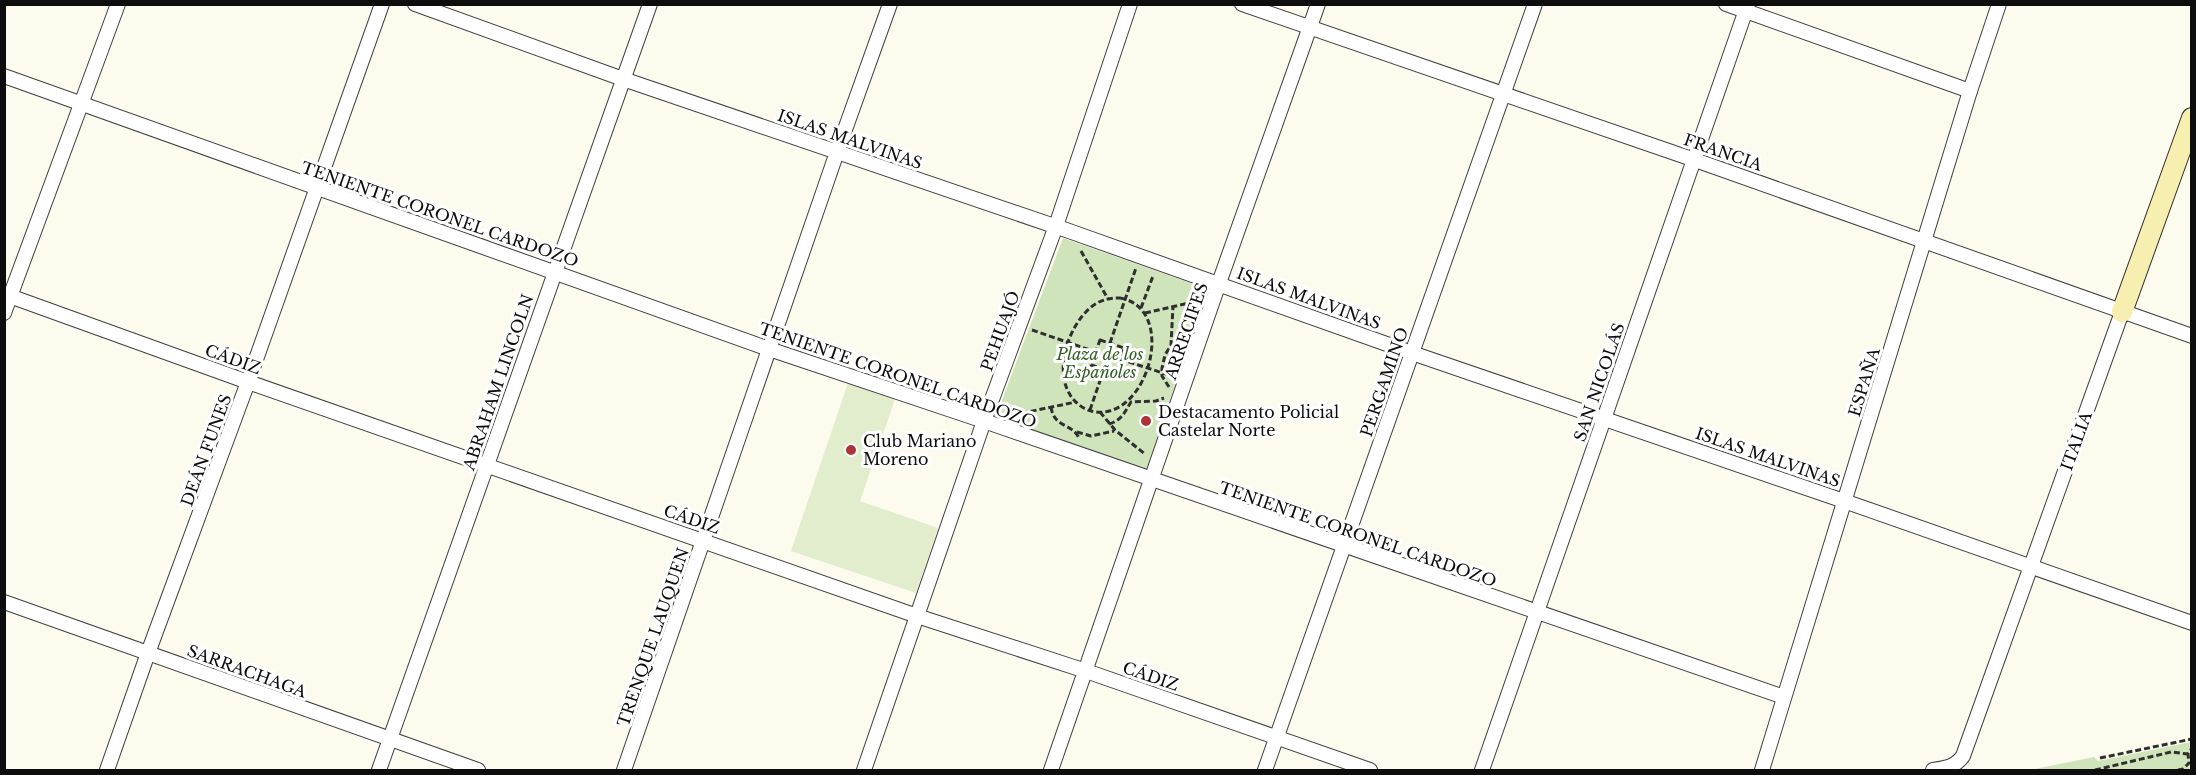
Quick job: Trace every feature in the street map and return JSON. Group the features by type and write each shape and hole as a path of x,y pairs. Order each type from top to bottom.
{"street":[{"path":"4,313 8,295 83,104 118,4"},
{"name":"DEÁN FUNES","path":"107,771 382,4"},
{"name":"ISLAS MALVINAS","path":"415,4 623,79 1158,262 1217,290 1604,418 2192,623"},
{"name":"ABRAHAM LINCOLN","path":"379,771 650,4"},
{"name":"TRENQUE LAUQUEN","path":"624,771 890,4"},
{"name":"PEHUAJÓ","path":"864,771 984,421 1020,326 1063,229 1130,4"},
{"name":"FRANCIA","path":"1242,4 1695,159 2192,336"},
{"name":"ARRECIFES","path":"1051,771 1318,4"},
{"name":"PERGAMINO","path":"1265,771 1535,4"},
{"path":"1726,4 1747,8 1970,91"},
{"name":"ESPAÑA","path":"1762,771 1970,91 1999,4"},
{"name":"SAN NICOLÁS","path":"1482,771 1747,8"},
{"name":"TENIENTE CORONEL CARDOZO","path":"4,76 769,349 1784,697"},
{"name":"ITALIA","path":"1933,771 1951,767 1963,756 2192,118"},
{"name":"CÁDIZ","path":"8,295 248,382 917,616 1086,671 1370,771"},
{"name":"SARRACHAGA","path":"4,602 478,771"}],"path":[{"path":"1063,229 1108,299"},
{"path":"1110,343 1140,256"},
{"path":"1141,308 1158,262"},
{"path":"1145,313 1173,306 1217,290"},
{"path":"1108,299 1126,299 1141,308 1150,327 1152,347 1148,368 1140,386 1126,402 1116,409 1100,412 1089,411 1076,402 1065,381 1064,362 1067,342 1077,323 1090,308 1108,299"},
{"path":"1168,390 1162,373 1163,361 1171,345 1173,306"},
{"path":"1020,326 1096,352"},
{"path":"1100,340 1110,343 1124,348 1116,373 1091,365 1100,340"},
{"path":"1120,359 1186,381"},
{"path":"1098,367 1096,373 1108,377 1110,371"},
{"path":"1089,411 1102,375"},
{"path":"1109,424 1124,416 1131,402 1156,401 1167,396"},
{"path":"984,421 1076,402"},
{"path":"1051,407 1051,412 1060,424 1076,432 1091,436 1115,430"},
{"path":"1100,412 1115,430 1140,451 1158,460"},
{"path":"1073,453 1079,440 1076,432"},
{"path":"2100,758 2192,739"},
{"path":"2178,771 2189,763 2188,754 2192,748"},
{"path":"2095,771 2171,753 2188,754"}],"green space":[{"name":"Plaza de los Españoles","path":"1063,238 1207,289 1146,471 995,419"},
{"name":"Club Mariano Moreno","path":"848,383 895,399 860,501 938,528 916,593 791,551"},
{"path":"2191,742 2191,770 2030,770 2094,757 2098,761"}],"place":[{"name":"Destacamento Policial Castelar Norte","path":"1146,421"},
{"name":"Club Mariano Moreno","path":"851,450"}]}
